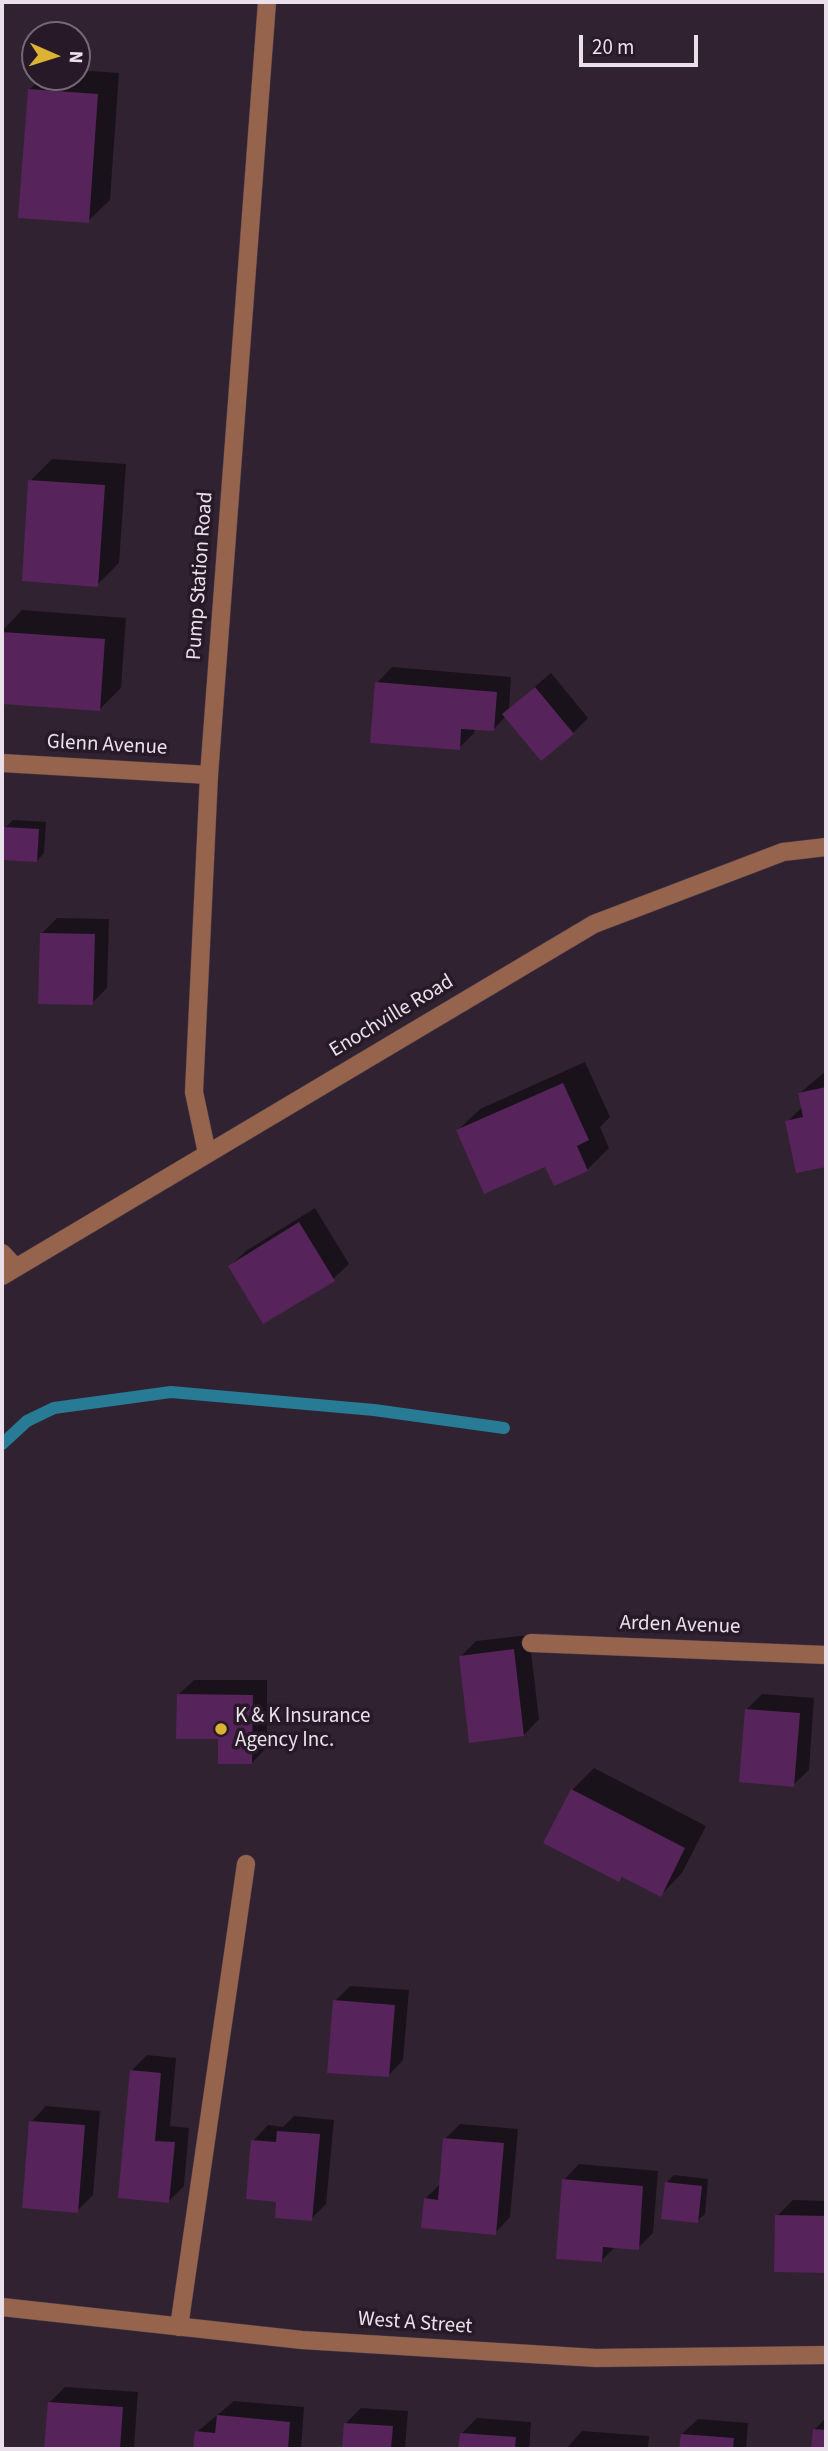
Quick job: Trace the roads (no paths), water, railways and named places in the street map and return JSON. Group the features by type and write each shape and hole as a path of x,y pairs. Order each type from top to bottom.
{"street":[{"name":"Pump Station Road","path":"207,1153 194,1093 209,775 267,2"},
{"name":"Glenn Avenue","path":"2,763 209,775"},
{"name":"Enochville Road","path":"9,1272 594,924 783,852 826,847"},
{"path":"2,1253 9,1272"},
{"name":"Arden Avenue","path":"531,1643 826,1656"},
{"path":"179,2327 246,1864"},
{"name":"West A Street","path":"2,2307 302,2340 597,2358 826,2355"}],"waterway":[{"path":"2,1444 27,1421 54,1408 171,1392 374,1410 504,1428"}],"place":[{"name":"K & K Insurance Agency Inc.","path":"221,1729"}]}
